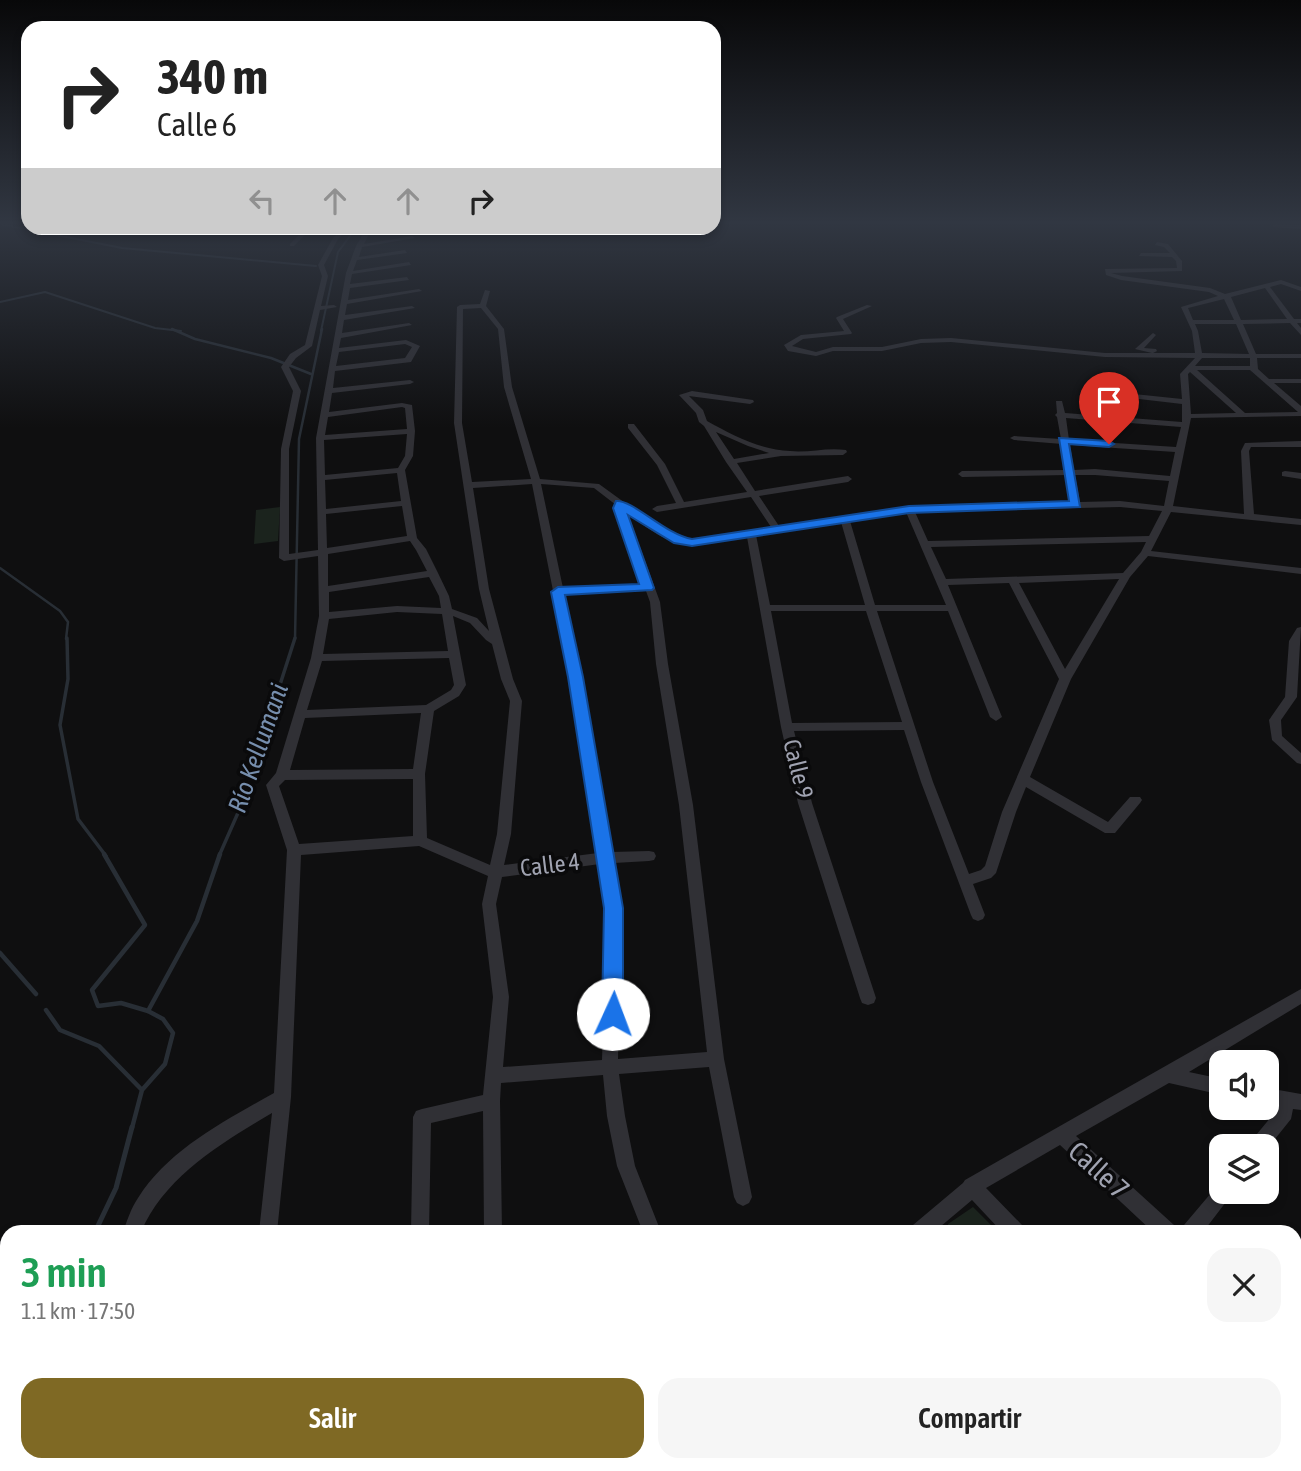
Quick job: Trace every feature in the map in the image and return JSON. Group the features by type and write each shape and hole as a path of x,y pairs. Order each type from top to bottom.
{"street":[{"path":"325,291 325,308 308,346 287,362 297,391 285,449 284,558 412,538"},
{"path":"269,1225 282,1097 294,850 272,785 282,775 301,714 317,658 324,616 320,438 347,291"},
{"path":"345,302 419,291"},
{"path":"483,306 487,291"},
{"path":"1213,291 1224,297 1240,321 1254,368 1301,412"},
{"path":"1199,355 1191,322 1184,307 1246,291"},
{"path":"1270,291 1290,321 1301,328"},
{"path":"483,306 501,329 508,387 536,481 576,677 614,908 610,1068 626,1166 649,1225"},
{"path":"483,306 460,307 456,397 484,589 516,701 504,834 494,872 489,912 500,997 491,1101 493,1225"},
{"path":"869,306 839,318 849,333 801,337 788,345 791,349 816,354 833,349 882,349 921,341 951,340 1105,355 1199,355"},
{"path":"341,318 412,308"},
{"path":"1191,322 1290,321"},
{"path":"339,336 409,325"},
{"path":"1153,335 1139,349 1253,358 1301,356"},
{"path":"334,369 408,360 416,346 406,342 337,350"},
{"path":"968,880 986,874 991,869 1023,779 1065,679 1126,576 1145,553 1168,508 1186,421 1184,374 1199,355"},
{"path":"1190,367 1254,368"},
{"path":"1190,367 1244,415"},
{"path":"1267,381 1301,381"},
{"path":"329,391 410,382"},
{"path":"1105,393 1185,402"},
{"path":"750,402 684,394 700,412 703,422 776,528"},
{"path":"1059,403 1063,440 1076,505"},
{"path":"301,714 428,709 455,693 460,685 444,596 412,538 401,470 409,456 411,431 406,406 324,415"},
{"path":"1059,415 1186,421 1301,412"},
{"path":"703,422 720,432 783,454"},
{"path":"631,426 661,464 681,505"},
{"path":"320,438 411,431"},
{"path":"1014,438 1178,450"},
{"path":"1249,516 1245,451 1248,445 1301,444"},
{"path":"730,462 827,450 843,452"},
{"path":"321,478 401,470"},
{"path":"962,474 1069,472 1175,479"},
{"path":"1285,474 1301,476"},
{"path":"657,509 848,479"},
{"path":"470,485 536,481 596,485 645,523 678,540 692,542 909,509 1076,505 1168,508 1301,522"},
{"path":"323,512 406,503"},
{"path":"620,504 619,508 647,588 655,602 662,664 686,805 716,1059 743,1197"},
{"path":"909,509 942,582 996,717"},
{"path":"845,518 871,609 928,782 968,880 978,915"},
{"name":"Calle 9","path":"751,533 787,727 806,803 868,998"},
{"path":"926,544 1150,539"},
{"path":"1145,553 1301,571"},
{"path":"323,590 433,573"},
{"path":"942,582 1126,576"},
{"path":"1013,579 1065,679"},
{"path":"558,592 647,588"},
{"path":"767,608 951,608"},
{"path":"324,616 446,610 476,622 490,639 498,642"},
{"path":"1301,630 1295,641 1291,697 1275,720 1276,737 1301,760"},
{"path":"317,658 454,654"},
{"path":"420,841 419,774 428,709"},
{"path":"787,727 910,726"},
{"path":"282,775 419,774"},
{"path":"1023,779 1110,829 1135,800"},
{"path":"294,850 420,841 494,872"},
{"name":"Calle 4","path":"494,872 604,858 649,856"},
{"path":"932,1225 971,1186 1297,1003"},
{"path":"493,1076 716,1059"},
{"path":"1168,1075 1209,1084"},
{"path":"135,1225 147,1200 166,1178 233,1126 282,1097"},
{"path":"1279,1098 1301,1102"},
{"path":"420,1225 422,1117 491,1101"},
{"path":"1279,1104 1284,1113 1279,1119"},
{"path":"1267,1134 1278,1120"},
{"name":"Calle 7","path":"1062,1135 1159,1225"},
{"path":"971,1186 1008,1225"},
{"path":"1197,1225 1213,1204"}],"shaded area":[{"path":"280,507 278,541 254,544 256,510"},
{"path":"973,1207 991,1225 948,1225"}],"waterway":[{"name":"Río Kellumani","path":"321,331 330,291"},
{"path":"0,302 45,292 155,328 175,330"},
{"name":"Río Kellumani","path":"295,639 299,439 322,329"},
{"path":"175,330 181,331"},
{"path":"175,330 195,339 271,358 311,374"},
{"path":"0,568 60,611 68,622 66,639"},
{"path":"67,638 68,679 60,725 78,819 106,856"},
{"name":"Río Kellumani","path":"219,856 241,806 295,638"},
{"path":"104,854 145,925 92,990 98,1006 121,1003 148,1011"},
{"name":"Río Kellumani","path":"148,1011 197,921 220,854"},
{"path":"0,953 36,994"},
{"path":"46,1010 60,1030 99,1046 141,1089"},
{"name":"Río Kellumani","path":"132,1128 142,1090 165,1064 173,1033 163,1019 148,1011"},
{"name":"Río Kellumani","path":"98,1225 116,1188 132,1127"}],"route":[{"path":"613,1014 614,908 576,677 558,592 647,588 630,532 619,508 620,504 658,531 678,540 692,542 909,509 1076,505 1063,440 1109,444"}]}
